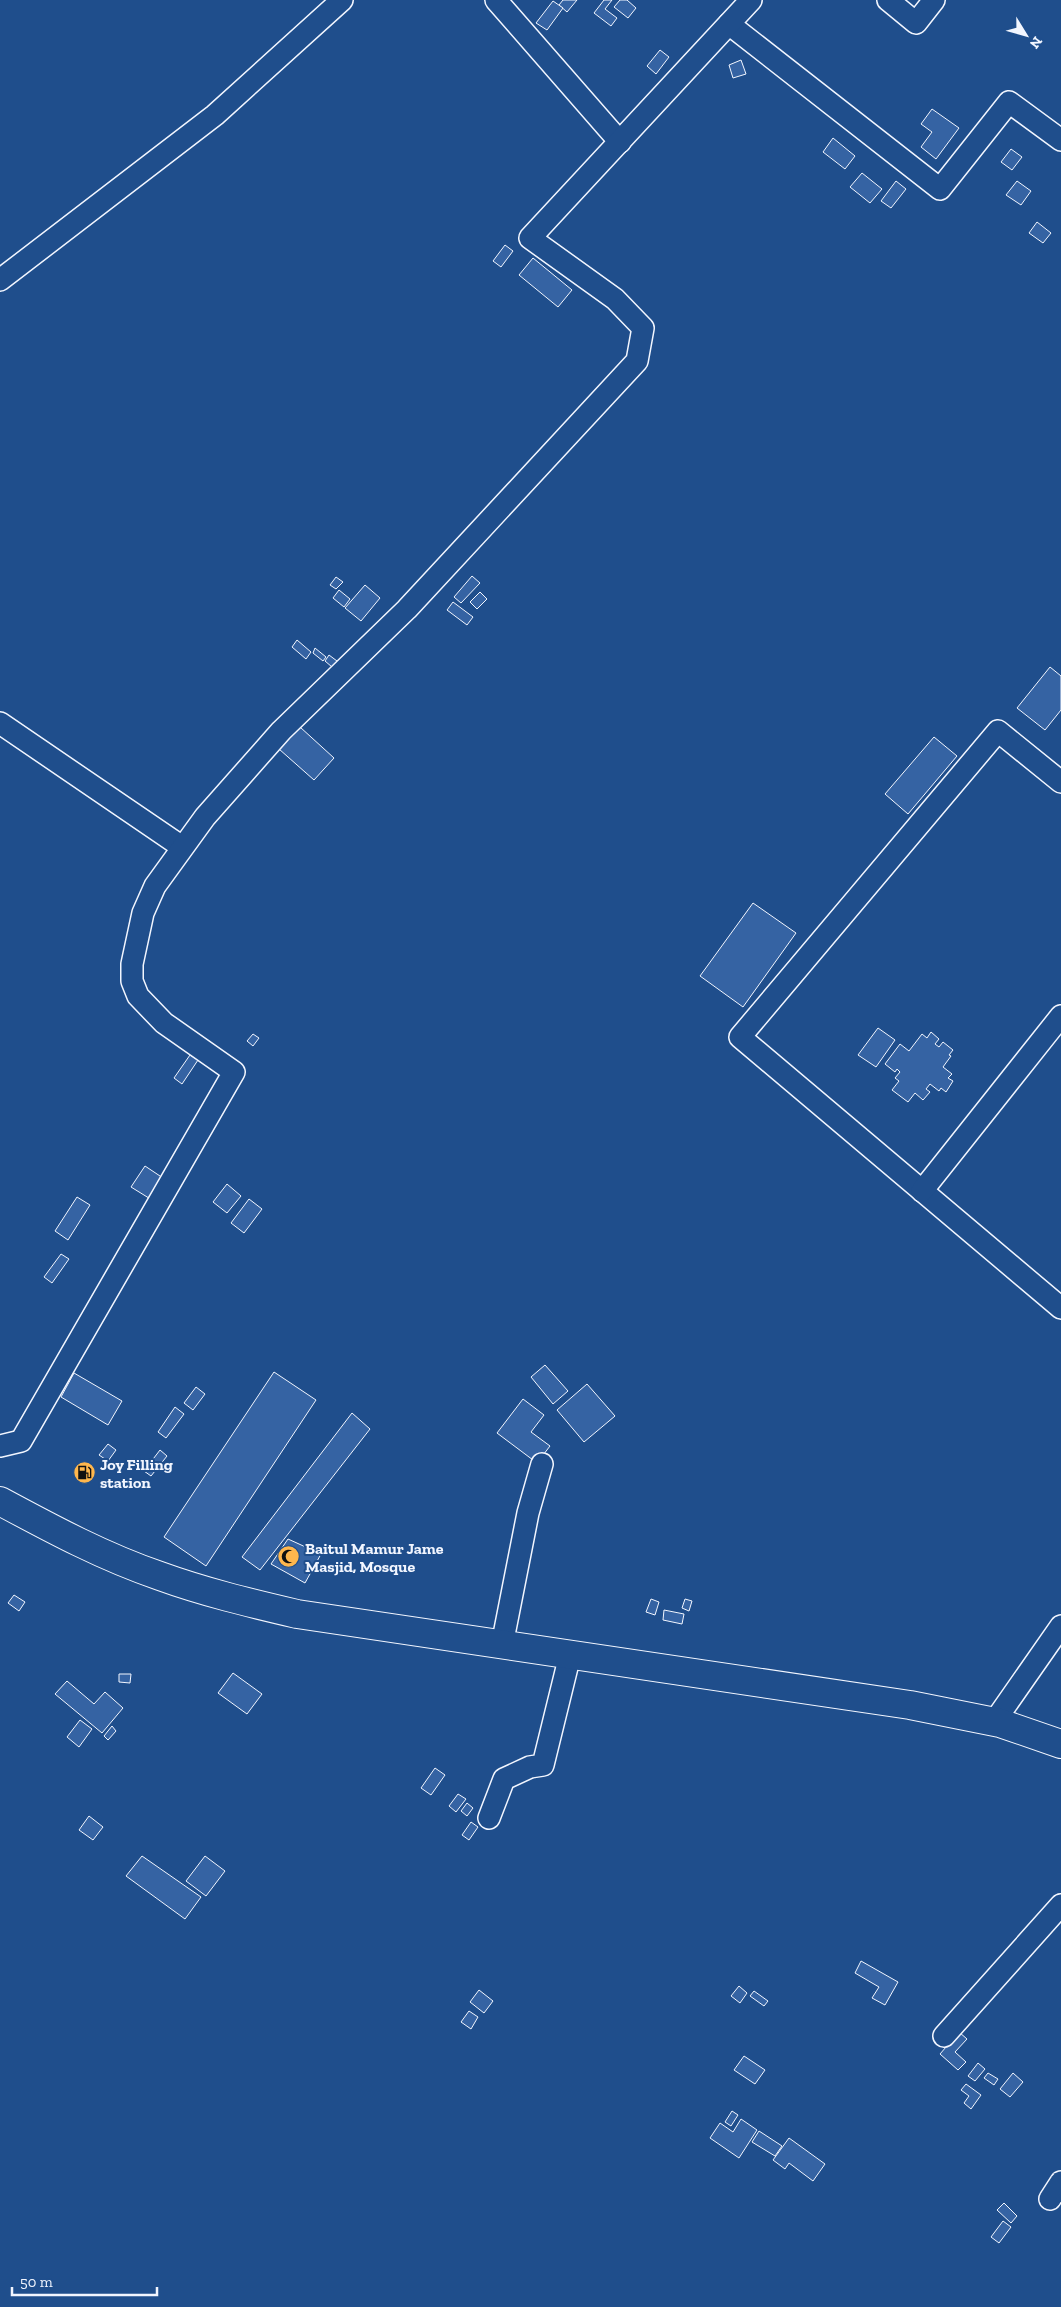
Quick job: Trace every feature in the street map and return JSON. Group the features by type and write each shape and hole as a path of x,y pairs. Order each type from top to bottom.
{"highway":[{"path":"0,1501 86,1546 149,1572 200,1590 306,1616 910,1705 994,1722 1061,1744"}],"street":[{"path":"0,280 215,115 342,0"},
{"path":"496,0 620,142"},
{"path":"0,1446 21,1440 234,1072 158,1017 138,996 132,981 132,964 143,912 155,886 206,817 282,731 407,609 637,361 643,328 615,299 530,238 751,0"},
{"path":"888,0 916,23 934,0"},
{"path":"729,24 940,190 1009,102 1061,140"},
{"path":"0,723 182,847"},
{"path":"1061,782 998,730 740,1037 1061,1308"},
{"path":"922,1192 1061,1016"},
{"path":"502,1645 528,1513 542,1464"},
{"path":"994,1722 1061,1626"},
{"path":"489,1818 504,1779 530,1767 543,1764 570,1655"},
{"path":"944,2036 1061,1905"}],"building":[{"path":"563,0 577,0 567,12 559,5"},
{"path":"604,0 612,0 605,9 617,18 611,26 594,13"},
{"path":"620,0 627,0 636,8 628,18 614,7"},
{"path":"553,1 563,8 547,30 536,23"},
{"path":"660,50 669,57 656,74 647,66"},
{"path":"741,60 746,74 733,78 729,65"},
{"path":"932,109 959,128 936,159 921,147 932,132 921,124"},
{"path":"833,138 855,156 845,169 823,152"},
{"path":"1011,149 1022,157 1012,170 1001,162"},
{"path":"862,173 882,189 870,203 850,187"},
{"path":"896,181 906,189 891,208 881,201"},
{"path":"1017,181 1031,191 1021,205 1006,195"},
{"path":"1037,222 1051,233 1043,243 1029,233"},
{"path":"505,245 513,251 501,267 493,261"},
{"path":"533,258 572,290 558,307 519,275"},
{"path":"472,576 480,583 461,603 454,597"},
{"path":"336,577 343,582 336,589 330,585"},
{"path":"365,585 380,598 361,621 345,608"},
{"path":"339,590 350,599 344,607 333,598"},
{"path":"480,592 487,599 477,609 470,602"},
{"path":"453,602 473,617 467,625 447,610"},
{"path":"297,640 311,652 306,659 292,647"},
{"path":"315,648 326,657 323,661 313,653"},
{"path":"329,655 337,661 332,667 325,661"},
{"path":"1050,667 1061,676 1061,710 1045,730 1017,708"},
{"path":"300,727 334,758 314,780 279,749"},
{"path":"934,737 957,756 908,814 885,794"},
{"path":"753,903 796,933 743,1007 700,976"},
{"path":"878,1028 895,1040 876,1067 858,1055"},
{"path":"931,1032 939,1039 935,1044 939,1047 943,1042 953,1050 943,1067 952,1074 948,1078 953,1081 946,1092 941,1088 939,1091 930,1084 926,1089 930,1092 923,1100 915,1093 908,1102 892,1090 899,1081 895,1078 900,1072 897,1069 895,1072 885,1064 900,1044 909,1051 922,1034 927,1038"},
{"path":"253,1034 259,1038 253,1046 247,1041"},
{"path":"190,1055 198,1060 182,1084 174,1078"},
{"path":"145,1166 166,1180 152,1200 131,1187"},
{"path":"227,1184 241,1196 227,1213 213,1202"},
{"path":"77,1197 90,1205 68,1240 55,1231"},
{"path":"249,1199 262,1209 244,1233 231,1223"},
{"path":"61,1254 69,1259 52,1283 44,1277"},
{"path":"545,1365 568,1391 553,1404 531,1377"},
{"path":"274,1372 316,1400 206,1566 164,1537"},
{"path":"74,1373 122,1401 108,1425 61,1397"},
{"path":"587,1384 615,1416 584,1442 557,1410"},
{"path":"196,1387 205,1394 193,1410 184,1403"},
{"path":"523,1399 544,1415 531,1432 550,1446 537,1463 497,1433"},
{"path":"175,1407 184,1414 166,1438 158,1432"},
{"path":"352,1413 370,1429 260,1570 242,1557"},
{"path":"108,1444 116,1450 108,1461 99,1455"},
{"path":"160,1450 167,1456 151,1476 144,1471"},
{"path":"288,1539 321,1554 305,1583 271,1564"},
{"path":"14,1595 25,1602 19,1611 8,1603"},
{"path":"651,1599 659,1602 655,1615 646,1612"},
{"path":"685,1599 692,1601 689,1611 682,1608"},
{"path":"664,1610 684,1614 682,1624 663,1620"},
{"path":"233,1673 262,1694 247,1714 218,1693"},
{"path":"119,1674 131,1674 130,1683 119,1682"},
{"path":"67,1681 94,1704 105,1692 123,1708 102,1733 55,1694"},
{"path":"80,1720 92,1729 79,1747 67,1737"},
{"path":"112,1726 116,1731 108,1740 104,1736"},
{"path":"435,1768 445,1775 431,1795 421,1788"},
{"path":"458,1794 466,1799 456,1812 449,1806"},
{"path":"467,1803 473,1808 467,1816 461,1811"},
{"path":"89,1816 103,1827 93,1840 79,1830"},
{"path":"471,1822 478,1827 469,1840 462,1835"},
{"path":"142,1856 201,1897 185,1919 126,1876"},
{"path":"205,1856 225,1871 206,1896 186,1881"},
{"path":"861,1961 898,1982 885,2005 872,1998 879,1987 855,1973"},
{"path":"739,1986 747,1993 740,2003 731,1996"},
{"path":"479,1990 493,2001 484,2013 470,2002"},
{"path":"754,1991 768,2001 764,2006 750,1996"},
{"path":"469,2011 478,2017 471,2029 461,2022"},
{"path":"959,2032 967,2039 955,2052 966,2062 958,2070 940,2054"},
{"path":"744,2056 765,2070 755,2084 734,2070"},
{"path":"978,2063 985,2069 975,2081 968,2076"},
{"path":"988,2073 998,2079 994,2085 984,2078"},
{"path":"1013,2073 1023,2082 1010,2097 1000,2089"},
{"path":"966,2084 981,2095 971,2109 964,2103 969,2096 961,2090"},
{"path":"732,2111 738,2115 731,2126 725,2122"},
{"path":"741,2119 757,2130 739,2158 710,2138 720,2123 733,2132"},
{"path":"759,2131 782,2146 775,2156 752,2142"},
{"path":"789,2138 825,2164 813,2181 789,2163 785,2169 773,2160"},
{"path":"1004,2203 1017,2216 1011,2223 997,2210"},
{"path":"1003,2221 1011,2227 999,2243 991,2237"}],"place":[{"name":"Joy Filling station","path":"84,1473"},
{"name":"Baitul Mamur Jame Masjid, Mosque","path":"289,1557"}]}
